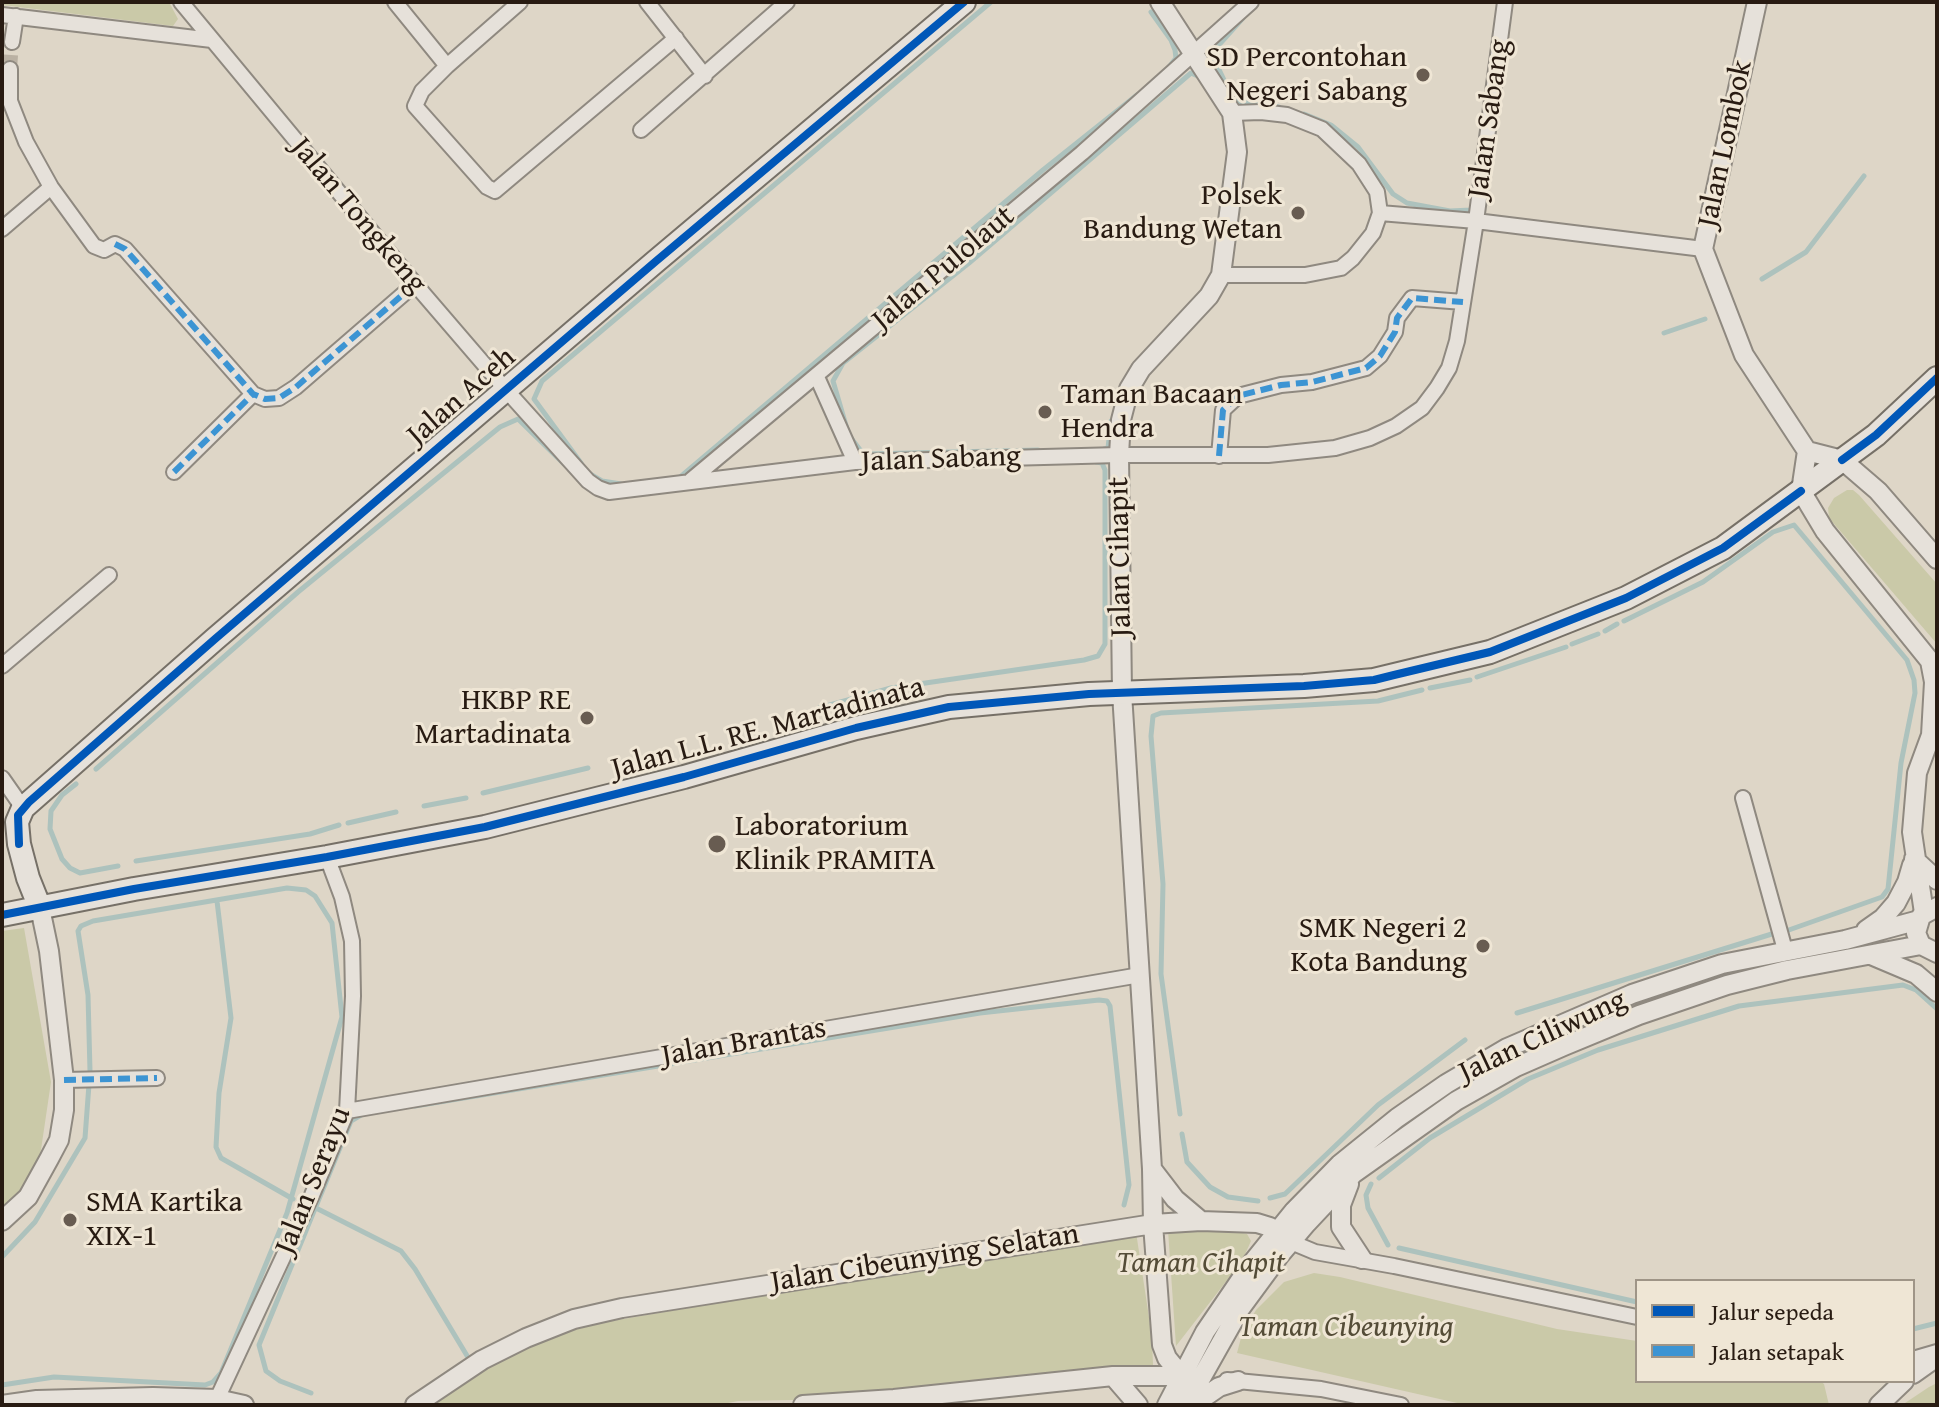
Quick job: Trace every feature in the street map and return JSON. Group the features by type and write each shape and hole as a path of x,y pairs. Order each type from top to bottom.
{"main road":[{"name":"Jalan Aceh","path":"23,808 655,262 964,2"},
{"name":"Jalan L.L. RE. Martadinata","path":"2,915 485,827 684,777 909,714 970,704 1374,680 1490,652 1626,598 1723,548 1876,435 1937,378"},
{"path":"23,808 10,845 40,908"}],"street":[{"name":"Jalan Tongkeng","path":"181,2 507,391"},
{"path":"395,2 447,66"},
{"path":"520,2 447,66 422,91 415,106 487,187 495,191 676,38"},
{"path":"647,2 705,76"},
{"path":"641,130 787,2"},
{"name":"Jalan Cihapit","path":"1160,2 1232,113 1237,152 1221,275 1209,296 1141,369 1129,389 1121,420 1119,455 1122,693 1153,1224 1162,1345 1167,1358 1181,1375"},
{"name":"Jalan Pulolaut","path":"690,481 817,377 1195,54 1251,2"},
{"name":"Jalan Sabang","path":"507,391 588,481 609,492 855,462 1119,455 1268,455 1335,448 1370,438 1396,426 1422,408 1449,368 1457,341 1476,221 1505,2"},
{"name":"Jalan Lombok","path":"1757,2 1703,249 1744,355 1807,451"},
{"path":"12,42 9,15 212,40"},
{"path":"10,69 6,105 51,187 94,246 104,250 115,244 125,249 253,394 265,399 279,398 296,387 415,284"},
{"path":"1221,275 1305,275 1341,268 1373,233 1380,213 1377,192 1359,164 1322,129 1287,115 1232,113"},
{"path":"2,229 51,187"},
{"path":"1380,213 1476,221 1703,249"},
{"path":"1219,456 1223,410 1238,396 1366,368 1388,344 1395,332 1397,318 1412,298 1463,302"},
{"path":"817,377 855,462"},
{"path":"174,472 253,394"},
{"path":"1937,559 1878,491 1842,460 1807,451 1801,491 1825,531 1934,662 1934,731 1917,773 1913,802 1914,859 1927,914 1916,933 1928,949 1937,971"},
{"path":"2,666 109,575"},
{"path":"2,778 23,808"},
{"path":"1743,798 1785,950"},
{"name":"Jalan Serayu","path":"217,1399 312,1195 347,1111 353,996 352,941 342,897 327,857"},
{"path":"1914,859 1937,880"},
{"path":"1859,935 1894,906 1907,882 1914,859"},
{"path":"2,1221 28,1197 59,1140 64,1110 64,1080 48,942 40,908"},
{"name":"Jalan Ciliwung","path":"1186,1405 1284,1237 1340,1164 1446,1084 1507,1048 1632,994 1722,964 1859,935 1927,914"},
{"name":"Jalan Ciliwung","path":"1167,1405 1225,1301 1284,1237 1353,1174 1408,1133 1492,1080 1639,1015 1727,985 1869,955 1928,949"},
{"path":"1869,955 1916,974 1937,992"},
{"name":"Jalan Brantas","path":"347,1111 1140,975"},
{"path":"1632,994 1639,1015"},
{"path":"64,1080 157,1078"},
{"path":"1152,1169 1175,1199 1201,1221"},
{"path":"1353,1174 1341,1205 1340,1219 1342,1231 1362,1259"},
{"name":"Jalan Cibeunying Selatan","path":"415,1405 482,1360 574,1319 622,1308 1153,1224 1201,1221 1257,1223 1315,1252 1362,1259 1635,1317"},
{"path":"1915,1359 1937,1355"},
{"path":"1915,1372 1937,1355"},
{"path":"803,1405 893,1402 1113,1376 1181,1375 1321,1389 1401,1405"},
{"path":"1113,1376 1138,1405"},
{"path":"1193,1405 1219,1387 1238,1381"},
{"path":"1879,1405 1902,1383"},
{"path":"2,1405 37,1400 116,1398 217,1399 244,1405"}],"green space":[{"path":"2,2 169,2 178,19 173,26 2,5"},
{"path":"1847,490 1859,495 1937,584 1937,644 1829,518 1828,508 1834,498"},
{"path":"24,928 51,1082 38,1170 2,1215 2,931"},
{"name":"Taman Cihapit","path":"1168,1230 1239,1232 1247,1234 1251,1241 1242,1261 1176,1346"},
{"path":"1136,1232 1152,1337 1153,1365 1148,1374 846,1399 738,1401 718,1405 426,1405 481,1367 576,1327"},
{"name":"Taman Cibeunying","path":"1314,1273 1340,1277 1557,1329 1635,1341 1635,1383 1823,1383 1829,1405 1466,1405 1237,1353 1242,1334 1256,1310 1284,1282"},
{"path":"1937,1383 1937,1405 1902,1405 1929,1387"}],"waterway":[{"path":"581,463 534,399 542,381 991,2"},
{"path":"1151,12 1175,50 1176,58 1169,67"},
{"path":"1243,18 1217,47 1214,59 1234,101 1279,107"},
{"path":"847,429 833,381 843,363 969,263 1191,73 1200,77"},
{"path":"679,478 1043,170 1137,95"},
{"path":"1304,114 1331,125 1358,147 1393,194 1407,203 1450,211 1471,210 1474,205"},
{"path":"1762,279 1806,252 1864,176"},
{"path":"1664,333 1705,319"},
{"path":"96,769 298,592 500,427 518,419 565,465"},
{"path":"1104,449 1108,448 1111,421"},
{"path":"851,438 867,454 1038,450"},
{"path":"819,708 891,688 1098,656 1105,644 1105,470 1102,463 1096,462"},
{"path":"590,474 602,481 621,484"},
{"path":"1624,621 1703,582 1773,532 1794,525 1907,660 1915,693 1901,763 1888,889 1882,897 1786,931"},
{"path":"1605,631 1617,624"},
{"path":"1572,644 1598,634"},
{"path":"1477,677 1566,647"},
{"path":"1430,688 1470,680"},
{"path":"1180,1114 1161,974 1163,884 1151,736 1153,716 1161,713 1378,701 1422,690"},
{"path":"483,793 588,768"},
{"path":"76,784 62,795 51,811 50,829 62,859 80,873 118,866"},
{"path":"424,806 466,798"},
{"path":"348,823 396,812"},
{"path":"136,861 310,834 339,825"},
{"path":"2,1257 35,1222 85,1138 90,1071 88,995 78,931 81,926 93,921 287,888 306,890 315,896 332,923 342,1017 287,1213 221,1373 205,1385 54,1377 2,1385"},
{"path":"217,901 231,1018 219,1093 216,1147 221,1158 293,1199"},
{"path":"1517,1013 1775,933"},
{"path":"1379,1178 1430,1138 1528,1079 1598,1050 1739,1006 1903,985 1916,990 1937,1009"},
{"path":"415,1106 980,1013 1107,1001 1129,1185 1124,1205"},
{"path":"1270,1198 1285,1194 1378,1105 1465,1040"},
{"path":"311,1393 280,1381 266,1371 259,1345 351,1121 361,1115"},
{"path":"1182,1134 1187,1162 1210,1187 1228,1197 1258,1201"},
{"path":"1371,1184 1366,1195 1368,1208 1388,1245"},
{"path":"314,1207 401,1251 469,1359"},
{"path":"1399,1248 1635,1302"},
{"path":"1915,1328 1937,1323"}],"tunnel":[{"path":"10,69 12,42"}],"marked path":[{"path":"115,244 125,249 253,394 265,399 279,398 296,387 415,284"},
{"path":"1219,456 1223,410 1238,396 1366,368 1380,356 1395,332 1397,318 1412,298 1463,302"},
{"path":"174,472 253,394"},
{"path":"64,1080 157,1078"}],"cycle path":[{"path":"19,844 18,815 29,802 655,262 964,2"},
{"path":"1842,460 1876,435 1937,378"},
{"path":"2,915 485,827 684,777 856,728 949,707 1089,694 1304,686 1374,680 1490,652 1626,598 1723,548 1801,491"}],"place":[{"name":"SD Percontohan Negeri Sabang","path":"1423,75"},
{"name":"Polsek Bandung Wetan","path":"1298,213"},
{"name":"Taman Bacaan Hendra","path":"1045,412"},
{"name":"HKBP RE Martadinata","path":"587,718"},
{"name":"Laboratorium Klinik PRAMITA","path":"717,844"},
{"name":"SMK Negeri 2 Kota Bandung","path":"1483,946"},
{"name":"SMA Kartika XIX-1","path":"70,1220"}]}
